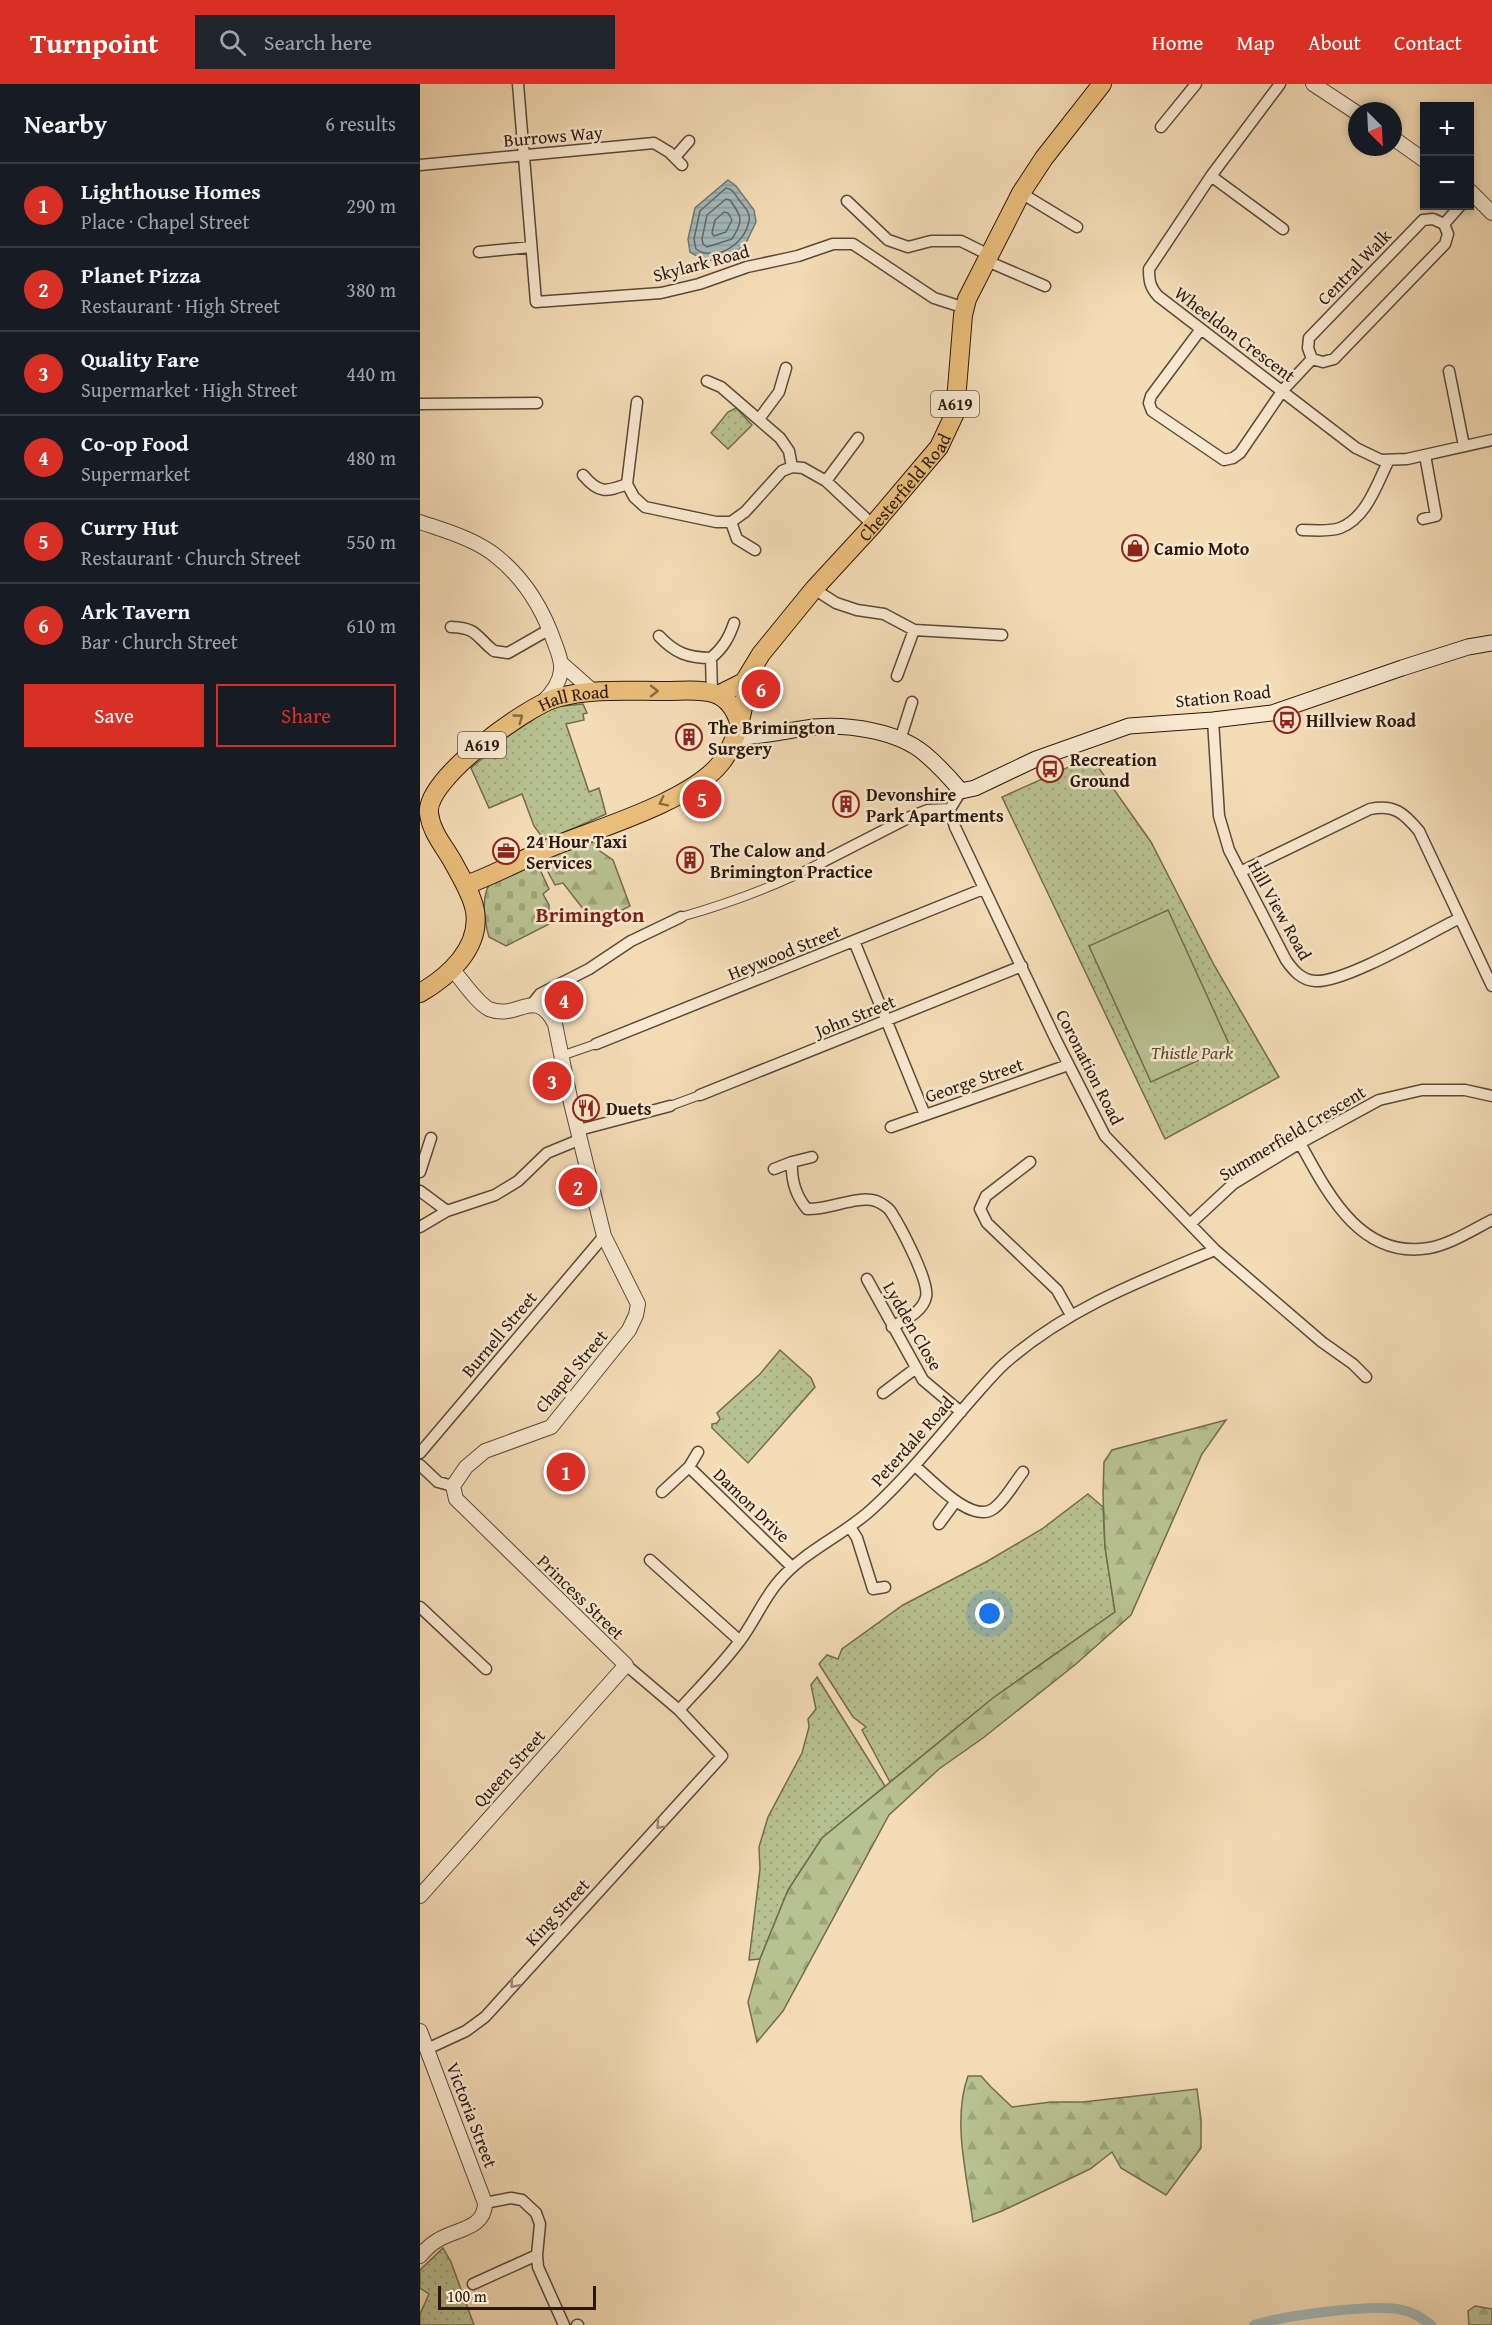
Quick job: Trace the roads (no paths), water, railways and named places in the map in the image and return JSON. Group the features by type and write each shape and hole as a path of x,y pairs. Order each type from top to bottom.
{"highway":[{"name":"Chesterfield Road","path":"716,693 744,682 761,654 814,589 873,525 939,447 955,413 967,299 1021,193 1044,158 1102,84"},
{"name":"A619","path":"466,885 655,806 688,789 719,766 737,730 750,674"},
{"name":"Hall Road","path":"425,800 483,744 524,713 543,702 559,697 596,693 670,691 716,693"},
{"path":"716,693 730,702 737,730"},
{"name":"A619","path":"420,993 453,970 469,946 475,924 475,912 466,885 432,826 425,800"},
{"name":"A619","path":"475,912 484,891 499,870"}],"main road":[{"name":"Station Road","path":"961,790 975,788 1077,743 1129,726 1272,713 1468,647 1492,643"},
{"path":"737,730 749,737 815,727 843,726 900,740 924,753 961,790"}],"street":[{"name":"Skylark Road","path":"518,84 536,302 661,293 699,284 747,267 798,256 833,244 853,244 934,298 965,308"},
{"path":"1161,127 1196,84"},
{"name":"Wheeldon Crescent","path":"1280,84 1211,176 1149,269 1149,280 1158,296 1356,448 1381,460 1407,459 1492,440"},
{"path":"1313,84 1348,107"},
{"name":"Burrows Way","path":"420,165 654,143 678,161 689,141"},
{"path":"1402,144 1420,157"},
{"path":"1211,176 1283,229"},
{"path":"1021,193 1077,227"},
{"path":"1474,196 1492,213"},
{"path":"847,201 888,240 908,247 931,241 962,242 988,258 1045,286"},
{"path":"1201,329 1151,396 1149,403 1152,411 1224,460 1240,453 1282,390 1312,359 1323,362 1334,359 1445,244 1448,234 1444,224 1456,210"},
{"name":"Central Walk","path":"1312,359 1308,348 1308,338 1423,220 1433,219 1444,224"},
{"path":"479,252 531,248"},
{"path":"759,419 779,392 786,368"},
{"path":"1449,371 1464,446"},
{"path":"707,381 721,387 786,445 792,467"},
{"path":"637,402 627,483 634,497 645,507 716,522 731,522 745,512 782,471 792,467 802,468 826,481 873,525"},
{"path":"420,404 537,403"},
{"path":"826,481 858,438"},
{"path":"1423,519 1436,516 1425,455"},
{"path":"1302,530 1339,529 1354,520 1364,510 1389,460"},
{"path":"583,475 593,487 609,491 627,483"},
{"path":"420,522 479,545 495,555 519,577 537,601 550,629 561,663 557,685 543,702"},
{"path":"731,522 737,539 755,550"},
{"path":"814,589 836,603 857,610 884,614 914,630 1002,635"},
{"path":"659,636 680,654 696,658 711,658 730,636 734,623"},
{"path":"451,627 466,628 475,632 494,651 508,653 550,629"},
{"path":"897,676 914,630"},
{"path":"711,658 716,693"},
{"path":"561,663 596,693"},
{"path":"900,740 912,702"},
{"name":"Hill View Road","path":"1213,720 1219,816 1229,850 1286,960 1296,974 1313,981 1330,980 1351,973 1460,918"},
{"path":"453,970 485,1007 510,1013 523,1006 532,1005 540,994 589,969 631,941 681,917 723,905 797,876 912,816 928,810 950,809 961,790"},
{"path":"1240,872 1370,809 1385,806 1397,810 1419,831 1492,986"},
{"name":"Coronation Road","path":"950,809 955,827 983,889 1105,1136 1215,1250 1366,1377"},
{"name":"Heywood Street","path":"596,1044 983,889"},
{"path":"854,941 925,1115"},
{"name":"John Street","path":"700,1095 1022,966"},
{"name":"Chapel Street","path":"453,1486 466,1467 485,1451 551,1427 629,1330 638,1304 604,1236 555,1024 545,1009 532,1005"},
{"path":"561,1056 596,1044"},
{"name":"George Street","path":"891,1127 1068,1065"},
{"name":"Summerfield Crescent","path":"1190,1224 1233,1184 1300,1143 1378,1100 1422,1090 1465,1090 1492,1096"},
{"path":"420,1227 447,1211 495,1195 518,1181 547,1153 580,1134 700,1095"},
{"path":"420,1172 431,1138"},
{"path":"1300,1143 1331,1198 1346,1218 1382,1243 1404,1249 1429,1248 1452,1240 1492,1220"},
{"path":"774,1169 812,1157"},
{"path":"792,1162 791,1174 800,1200 807,1209 819,1210 860,1200 876,1201 890,1210 925,1278 926,1298 917,1312 892,1328"},
{"path":"1029,1162 986,1196 980,1209 987,1222 1057,1290 1071,1315"},
{"path":"420,1191 447,1211"},
{"name":"Burnell Street","path":"420,1453 604,1236"},
{"name":"Peterdale Road","path":"678,1710 714,1673 740,1641 778,1582 792,1567 871,1510 915,1466 1002,1366 1039,1335 1071,1315 1122,1289 1215,1250"},
{"name":"Lydden Close","path":"867,1279 892,1328 923,1380 961,1412"},
{"path":"883,1393 916,1368"},
{"name":"Damon Drive","path":"662,1492 689,1467 698,1452"},
{"path":"420,1465 438,1482 453,1486"},
{"path":"915,1466 956,1501 970,1510 983,1513 994,1508 1023,1472"},
{"name":"Damon Drive","path":"689,1467 792,1567"},
{"name":"Princess Street","path":"453,1486 456,1499 626,1665 678,1710 722,1756"},
{"path":"939,1524 956,1501"},
{"path":"850,1527 857,1538 873,1589 885,1587"},
{"path":"650,1560 740,1641"},
{"path":"420,1607 486,1670"},
{"name":"Queen Street","path":"420,1896 626,1665"},
{"name":"King Street","path":"427,2049 466,2031 485,2018 722,1756"},
{"name":"Victoria Street","path":"420,2031 485,2208"},
{"path":"420,2256 438,2240 478,2222 485,2208 511,2198 522,2200 530,2205 540,2224 538,2267 564,2325"},
{"path":"473,2284 537,2255"}],"water":[{"path":"728,180 736,186 754,210 756,222 745,245 733,253 705,261 690,252 688,239 695,208"}],"waterway":[{"path":"1254,2325 1306,2314 1372,2308 1406,2311 1431,2325"}],"place":[{"name":"Camio Moto","path":"1135,548"},
{"name":"Ark Tavern","path":"761,689"},
{"name":"Hillview Road","path":"1287,720"},
{"name":"The Brimington Surgery","path":"689,737"},
{"name":"Recreation Ground","path":"1050,769"},
{"name":"Curry Hut","path":"702,799"},
{"name":"Devonshire Park Apartments","path":"846,804"},
{"name":"24 Hour Taxi Services","path":"506,851"},
{"name":"The Calow and Brimington Practice","path":"690,860"},
{"name":"Co-op Food","path":"564,1000"},
{"name":"Quality Fare","path":"552,1081"},
{"name":"Duets","path":"586,1108"},
{"name":"Planet Pizza","path":"578,1187"},
{"name":"Lighthouse Homes","path":"566,1472"}],"district":[{"name":"Brimington","path":"590,914"}],"park label":[{"name":"Thistle Park","path":"1192,1052"}]}
